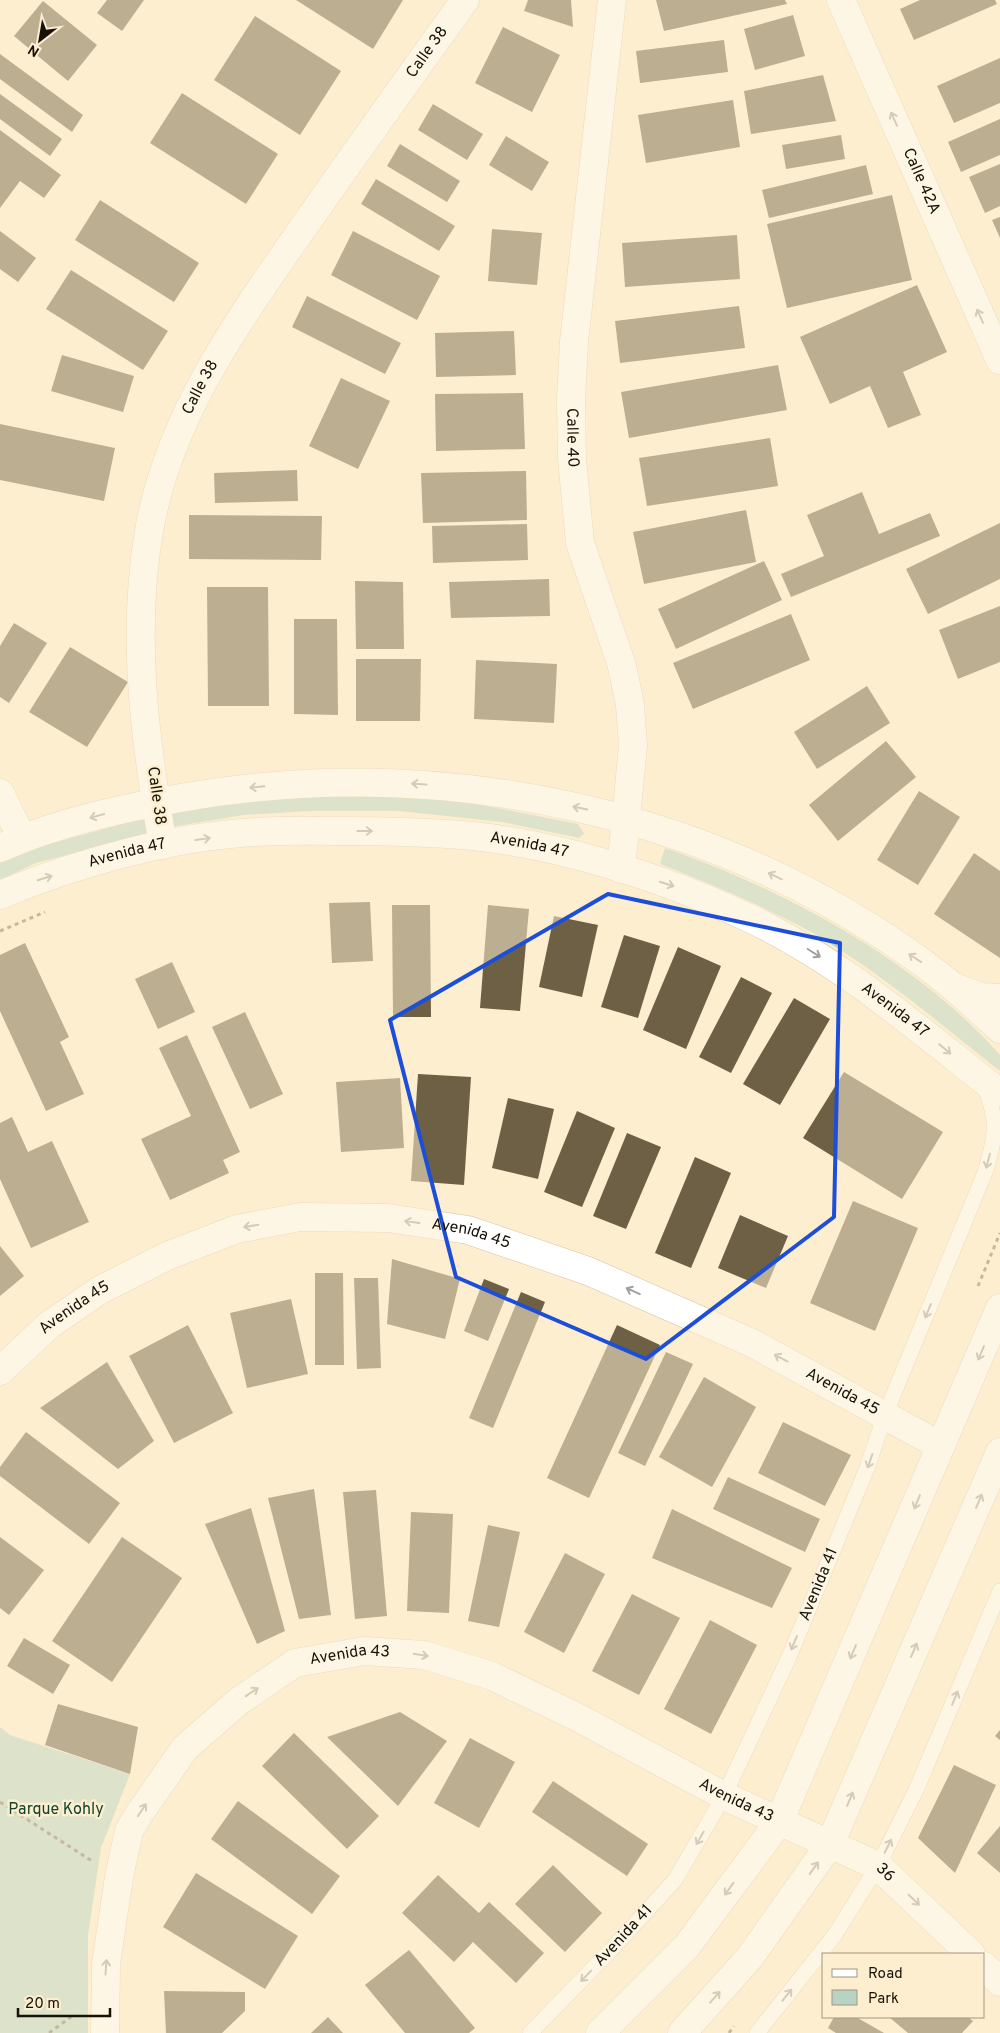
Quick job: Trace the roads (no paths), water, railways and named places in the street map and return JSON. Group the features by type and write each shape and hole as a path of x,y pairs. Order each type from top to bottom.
{"street":[{"name":"Calle 38","path":"164,846 156,802 139,662 140,598 149,530 167,461 200,386 237,322 465,0"},
{"name":"Calle 40","path":"612,0 574,342 571,400 572,459 580,543 622,666 630,705 633,746 621,869"},
{"name":"Calle 42A","path":"841,0 1000,360"},
{"path":"0,793 11,843 156,802 262,786 381,782 449,786 510,794 627,819 734,856 858,920 930,968 1000,1029"},
{"name":"Avenida 47","path":"0,895 89,863 164,846 255,832 402,831 476,837 562,852 687,890 749,918 812,952 876,995 992,1087"},
{"path":"954,987 981,996 1000,998"},
{"name":"Avenida 45","path":"0,1371 49,1325 100,1290 167,1256 236,1229 300,1217 388,1218 468,1230 588,1271 752,1343 941,1446"},
{"path":"600,2033 687,1946 779,1822 1000,1308"},
{"path":"682,2033 750,1957 830,1844 999,1454"},
{"name":"Avenida 43","path":"105,2033 106,1964 119,1877 129,1832 185,1748 239,1701 295,1663 364,1651 424,1655 492,1676 576,1717 724,1796 779,1822"},
{"name":"36","path":"779,1822 878,1866 970,1953"},
{"path":"985,1967 1000,1982"}],"lane":[{"name":"Avenida 41","path":"530,2033 676,1880 724,1796 789,1657 867,1468 885,1415 986,1170 994,1139 995,1114 992,1087"},
{"path":"757,2033 834,1936 878,1866 917,1788 1000,1591"}],"park label":[{"name":"Parque Kohly","path":"56,1810"}]}
